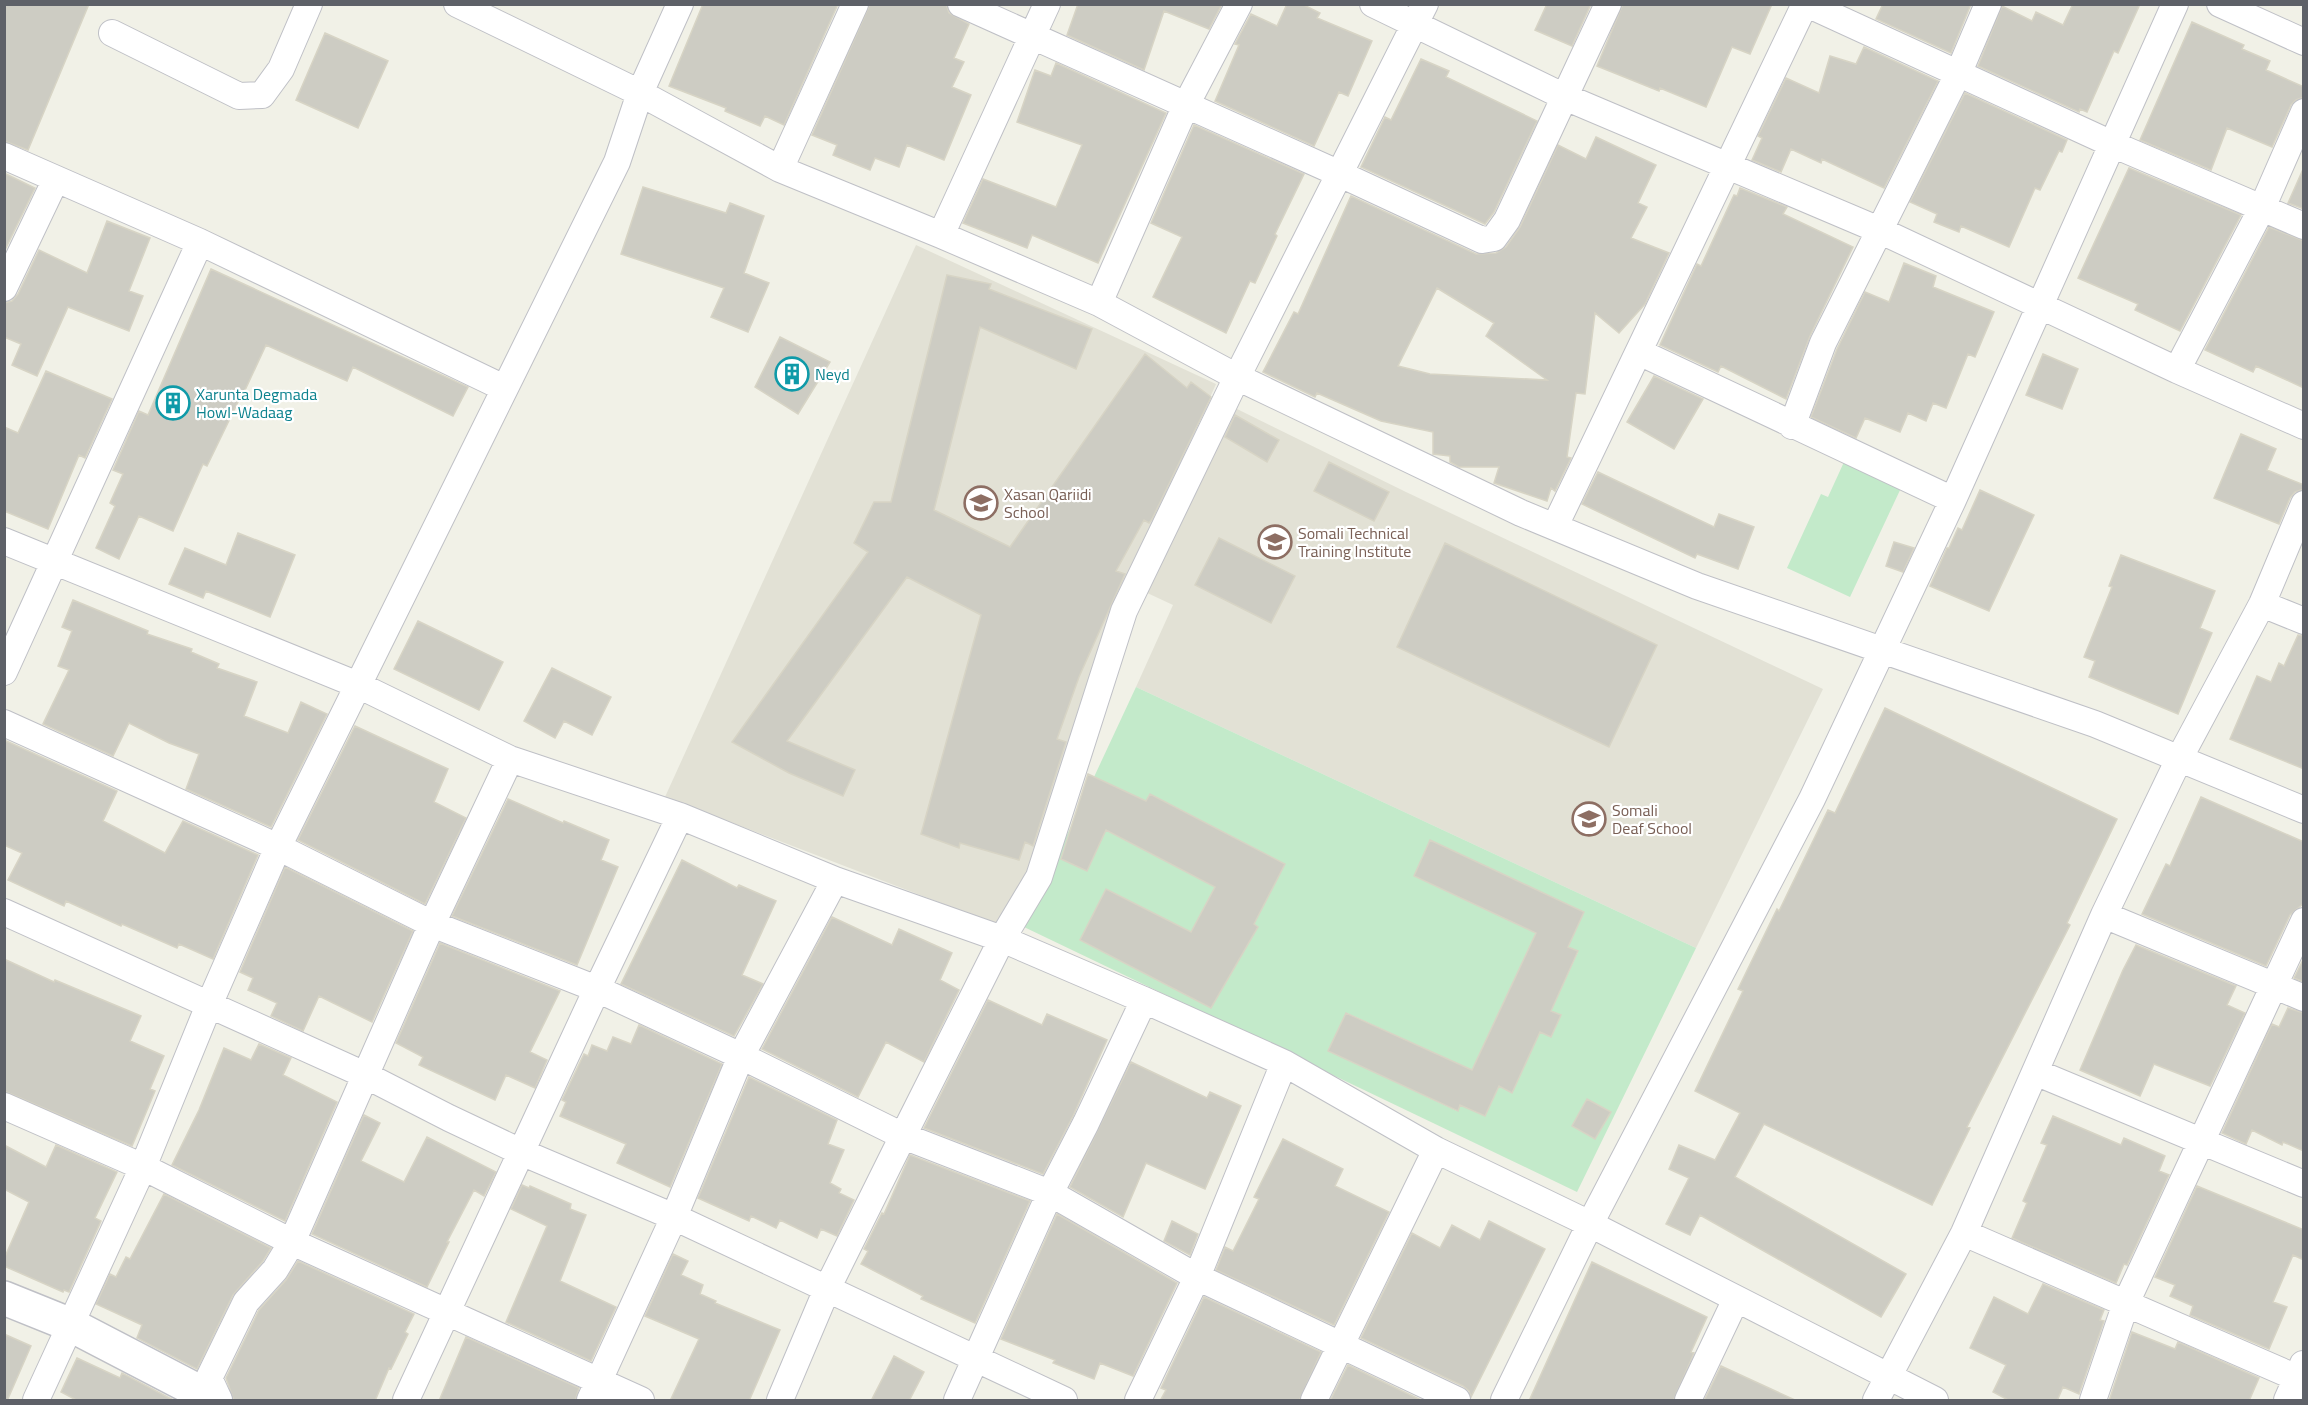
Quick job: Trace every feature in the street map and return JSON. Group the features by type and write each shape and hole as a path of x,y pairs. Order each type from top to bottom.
{"street":[{"path":"112,33 239,96 262,95 281,69 309,4"},
{"path":"457,4 639,93 780,169 1099,303 1237,377 1521,513 1697,585 2095,724 2304,810"},
{"path":"36,1401 143,1167 209,1005 278,847 617,162 639,93 680,4"},
{"path":"780,169 855,4"},
{"path":"961,4 1482,240 1494,238 1507,220 1608,4"},
{"path":"941,235 1047,4"},
{"path":"1099,303 1186,105 1239,4"},
{"path":"1373,4 1420,14 1565,97 1879,230 2177,370 2304,426"},
{"path":"1555,526 1806,4 1959,72 2112,144 2304,226"},
{"path":"1792,426 1823,343 1959,72 1988,4"},
{"path":"1504,1401 1590,1224 1812,798 1953,500 2175,4"},
{"path":"2220,4 2304,42"},
{"path":"780,1401 828,1288 903,1136 1002,939 1040,877 1124,611 1237,377 1420,14"},
{"path":"2177,370 2262,208 2304,112"},
{"path":"4,156 200,242 504,388"},
{"path":"4,288 56,179"},
{"path":"4,672 200,242"},
{"path":"1639,352 1953,500"},
{"path":"1876,1401 1964,1233 2104,915 2179,759 2262,604 2304,504"},
{"path":"4,541 358,686 510,759 680,816 835,880 1002,939 1144,1000 1284,1063 1436,1150 1590,1224 1935,1401"},
{"path":"2262,604 2304,621"},
{"path":"4,723 278,847 432,924 597,989 741,1056 903,1136 1050,1193 1197,1277 1456,1401"},
{"path":"217,1401 209,1378 246,1302 275,1270 292,1242 432,924 510,759"},
{"path":"406,1401 680,816"},
{"path":"595,1391 674,1217 741,1056 835,880"},
{"path":"4,912 365,1075 521,1152 674,1217 828,1288 1064,1401"},
{"path":"2104,915 2304,998"},
{"path":"2093,1401 2126,1303 2304,921"},
{"path":"957,1401 1050,1193 1144,1000"},
{"path":"1138,1401 1197,1277 1284,1063"},
{"path":"2035,1072 2304,1184"},
{"path":"4,1106 143,1167 292,1242 449,1312 595,1391 641,1401"},
{"path":"1314,1401 1436,1150"},
{"path":"1964,1233 2298,1381"},
{"path":"4,1298 71,1325 217,1401"},
{"path":"1688,1401 1736,1299"}],"shaded area":[{"name":"Xasan Qariidi School","path":"916,245 1216,384 1110,622 1029,874 998,925 665,797"},
{"name":"Somali Deaf School","path":"1233,407 1406,492 1823,689 1696,948 1136,687 1173,605 1143,591"}],"green space":[{"path":"1844,462 1901,488 1850,597 1787,568 1821,494 1828,497"},
{"path":"1136,687 1696,948 1577,1192 1024,927","holes":["1430,841 1584,912 1568,947 1578,952 1551,1011 1560,1015 1551,1037 1540,1032 1512,1092 1499,1086 1485,1116 1460,1105 1457,1111 1329,1051 1347,1013 1472,1070 1536,933 1414,876"]}],"building":[{"path":"4,4 89,4 28,150 4,141"},
{"path":"703,4 838,4 784,125 765,116 760,126 725,111 726,108 669,86"},
{"path":"870,4 946,4 949,13 969,24 954,58 964,62 952,87 971,95 944,160 907,145 899,167 875,158 870,170 833,155 837,145 812,135"},
{"path":"1078,4 1222,4 1209,29 1164,11 1144,70 1067,35"},
{"path":"1287,4 1302,4 1320,13 1317,18 1372,41 1348,96 1339,92 1314,146 1215,101 1239,45 1235,44 1251,14 1277,26"},
{"path":"1547,4 1591,4 1572,46 1535,30"},
{"path":"1623,4 1772,4 1750,54 1732,47 1706,107 1597,66"},
{"path":"1883,4 1971,4 1951,53 1876,19"},
{"path":"2073,4 2140,4 2118,53 2114,51 2087,112 2080,109 2079,112 1978,66 2002,6 2032,21 2036,12 2063,25"},
{"path":"2192,22 2244,45 2242,49 2270,61 2266,70 2304,87 2304,97 2291,105 2272,147 2227,128 2211,170 2140,140"},
{"path":"325,33 388,61 358,128 296,100"},
{"path":"1864,47 1938,81 1884,188 1822,159 1821,163 1791,149 1781,172 1752,160 1762,138 1758,136 1786,78 1819,93 1830,56 1856,64"},
{"path":"1421,59 1449,71 1446,77 1537,121 1494,212 1485,224 1361,167 1385,117 1391,120"},
{"path":"1056,63 1166,113 1098,263 1032,235 1027,248 963,223 983,179 1056,207 1082,145 1017,122 1035,70 1051,76"},
{"path":"1965,93 2067,140 2062,152 2059,151 2040,190 2035,188 2009,247 1961,226 1959,232 1934,222 1937,214 1910,202"},
{"path":"1194,125 1304,174 1275,234 1277,236 1255,283 1250,281 1226,333 1153,297 1182,237 1151,223"},
{"path":"1596,137 1656,165 1638,203 1647,207 1631,238 1669,253 1645,304 1619,333 1595,313 1585,394 1576,393 1567,457 1571,458 1555,491 1551,488 1547,501 1494,483 1499,467 1459,467 1450,462 1450,456 1433,454 1433,432 1381,421 1317,393 1315,397 1263,372 1294,312 1298,314 1351,196 1476,254 1496,253 1506,247 1520,227 1558,145 1586,159","holes":["1437,288 1494,323 1486,336 1547,380 1430,374 1398,366"]},
{"path":"2304,167 2304,209 2288,203"},
{"path":"2129,168 2241,215 2180,331 2135,310 2138,304 2078,278"},
{"path":"4,173 35,188 4,252"},
{"path":"643,187 726,213 730,203 764,216 744,273 769,283 748,332 711,317 724,288 621,254"},
{"path":"1740,188 1787,207 1783,214 1853,247 1810,336 1786,399 1721,366 1718,372 1660,345 1697,264 1701,266 1734,195 1737,196"},
{"path":"107,221 150,238 129,291 143,296 129,331 68,307 37,376 12,365 21,344 4,337 4,303 12,301 18,294 39,250 87,273"},
{"path":"2269,227 2304,241 2304,388 2256,366 2253,372 2205,350"},
{"path":"1904,263 1936,276 1933,287 1994,312 1975,357 1968,354 1946,408 1933,403 1926,421 1908,413 1900,432 1865,418 1856,438 1811,417 1837,349 1865,292 1889,302"},
{"path":"211,269 468,387 453,416 353,367 347,381 266,345 207,466 203,464 173,531 139,516 119,559 96,548 115,506 110,503 123,474 113,470 139,411 148,415"},
{"path":"947,275 991,284 989,289 1092,329 1076,369 980,327 934,510 1010,547 1145,354 1187,388 1191,382 1211,397 1152,519 1149,523 1144,520 1116,571 1125,574 1079,677 1057,739 1066,742 1033,846 1025,842 1019,860 960,843 959,848 921,834 981,615 907,577 787,741 855,770 843,796 789,773 732,742 868,552 854,543 874,502 891,502"},
{"name":"Neyd","path":"780,337 830,362 798,414 755,387"},
{"path":"2043,354 2078,369 2062,409 2026,395"},
{"path":"46,371 112,399 85,458 79,455 48,529 4,511 4,427 18,433"},
{"path":"1654,376 1703,399 1674,449 1627,422"},
{"path":"1235,415 1279,440 1267,462 1225,437"},
{"path":"2241,434 2276,449 2267,470 2304,485 2304,489 2295,492 2290,498 2279,524 2214,498"},
{"path":"1329,462 1389,492 1374,521 1314,491"},
{"path":"1598,472 1714,527 1719,514 1754,527 1738,569 1697,554 1695,558 1582,504"},
{"path":"1980,490 2034,515 1989,611 1930,586 1958,528 1962,530"},
{"path":"238,533 295,555 270,617 206,591 203,598 169,584 185,548 226,565"},
{"path":"1219,538 1295,576 1271,623 1195,585"},
{"path":"1894,542 1914,548 1903,572 1886,566"},
{"path":"1445,543 1657,645 1609,747 1397,647"},
{"path":"2121,555 2215,591 2200,628 2212,633 2178,714 2089,677 2095,661 2084,657 2112,587 2109,586"},
{"path":"73,600 148,631 147,634 192,649 191,652 219,664 217,668 257,682 244,716 288,733 301,702 327,714 271,827 186,789 199,754 169,743 129,723 113,756 43,724 69,670 58,666 72,631 62,627"},
{"path":"418,621 503,662 479,710 394,669"},
{"path":"2298,635 2304,636 2304,769 2230,739 2257,676 2271,682 2279,663 2284,666"},
{"path":"552,668 611,697 592,735 564,721 555,738 524,721"},
{"path":"1885,708 2117,819 2067,923 2070,925 1967,1127 1970,1128 1932,1205 1764,1124 1735,1177 1906,1274 1881,1317 1700,1215 1690,1235 1666,1224 1689,1178 1669,1169 1679,1145 1715,1160 1740,1113 1695,1091 1743,991 1738,989 1828,810 1835,813"},
{"path":"355,726 448,769 434,802 466,818 425,904 298,840"},
{"path":"4,740 117,791 103,821 165,853 183,821 258,855 213,959 179,944 177,948 122,924 121,926 66,901 64,906 8,880 22,853 4,845"},
{"path":"1088,774 1146,801 1150,794 1285,864 1254,924 1258,927 1211,1008 1080,940 1106,889 1191,932 1215,887 1106,830 1087,871 1061,859"},
{"path":"2201,797 2304,842 2304,903 2290,915 2266,966 2142,914 2166,864 2170,866"},
{"path":"508,799 609,840 601,860 618,867 577,965 452,916"},
{"path":"1430,840 1584,912 1568,947 1578,951 1551,1011 1561,1015 1551,1037 1540,1032 1512,1093 1499,1086 1485,1116 1460,1105 1458,1111 1328,1051 1346,1013 1472,1070 1536,933 1414,876"},
{"path":"682,860 737,888 739,885 776,901 742,975 763,984 734,1036 621,984"},
{"path":"285,867 413,931 372,1022 319,996 303,1031 271,1016 277,1003 248,990 253,978 240,972"},
{"path":"832,917 892,945 899,929 952,953 940,980 959,990 924,1062 886,1042 858,1097 762,1049"},
{"path":"440,943 560,991 530,1052 547,1060 535,1088 506,1075 495,1100 419,1065 423,1057 396,1043"},
{"path":"2136,945 2236,986 2227,1005 2245,1013 2210,1086 2154,1064 2140,1096 2080,1070"},
{"path":"2304,958 2304,982 2294,978"},
{"path":"4,959 54,982 55,980 141,1016 130,1041 164,1056 150,1089 155,1091 132,1146 4,1091"},
{"path":"988,1000 1042,1025 1047,1014 1107,1040 1073,1116 1043,1174 924,1128"},
{"path":"2288,1008 2304,1013 2304,1151 2283,1142 2282,1145 2252,1130 2246,1144 2222,1133 2272,1024 2279,1027"},
{"path":"639,1025 722,1064 670,1187 617,1163 626,1144 560,1116 566,1102 562,1100 584,1054 588,1056 592,1045 607,1051 613,1037 631,1044"},
{"path":"259,1044 291,1058 283,1075 337,1102 285,1221 172,1165 199,1110 224,1048 251,1060"},
{"path":"1131,1062 1207,1098 1210,1092 1241,1106 1205,1189 1146,1163 1123,1217 1070,1187"},
{"path":"749,1077 837,1120 828,1144 844,1150 830,1183 841,1189 839,1193 854,1200 837,1236 821,1229 817,1238 780,1220 776,1228 751,1216 749,1221 698,1198"},
{"path":"1587,1099 1611,1112 1595,1139 1572,1126"},
{"path":"364,1115 380,1123 361,1161 404,1182 427,1137 496,1172 484,1196 474,1190 427,1287 312,1234"},
{"path":"2053,1116 2121,1145 2124,1138 2165,1156 2159,1171 2169,1175 2127,1265 2124,1264 2116,1283 2012,1238 2027,1203 2023,1201 2047,1145 2041,1143"},
{"path":"1283,1139 1343,1169 1335,1186 1389,1212 1334,1325 1216,1270 1225,1247 1233,1251 1259,1199 1254,1197"},
{"path":"4,1145 46,1167 56,1145 117,1172 95,1218 101,1221 69,1292 64,1290 63,1292 4,1266 4,1259 29,1202 4,1189"},
{"path":"910,1155 1030,1201 975,1323 921,1299 923,1296 861,1264 868,1251 864,1249 882,1213 884,1214"},
{"path":"522,1185 529,1188 530,1186 571,1204 570,1209 586,1215 560,1281 616,1307 591,1361 506,1322 547,1226 511,1209"},
{"path":"2197,1186 2304,1230 2304,1260 2293,1255 2273,1302 2287,1307 2269,1349 2190,1315 2193,1306 2170,1296 2175,1285 2155,1277"},
{"path":"164,1194 271,1248 263,1261 233,1295 197,1369 137,1338 142,1325 96,1304 110,1274 116,1277 126,1257 130,1259"},
{"path":"1057,1214 1177,1283 1133,1376 1100,1363 1094,1379 1053,1363 1055,1360 1001,1339"},
{"path":"1172,1221 1198,1234 1190,1255 1164,1241"},
{"path":"1489,1221 1545,1249 1471,1397 1469,1391 1463,1386 1361,1338 1412,1233 1440,1248 1452,1225 1480,1240"},
{"path":"673,1254 688,1261 681,1275 703,1285 700,1294 716,1301 715,1303 780,1330 749,1401 670,1401 699,1339 645,1316"},
{"path":"298,1261 414,1314 405,1332 408,1334 391,1369 389,1368 375,1401 234,1401 226,1378 259,1310 286,1280"},
{"path":"1592,1262 1707,1317 1673,1401 1529,1401"},
{"path":"2043,1284 2104,1310 2100,1320 2104,1321 2079,1394 2063,1387 2057,1401 2010,1401 1993,1392 2006,1365 1970,1348 1994,1297 2028,1314"},
{"path":"1204,1297 1321,1352 1299,1401 1160,1401 1166,1390 1161,1388"},
{"path":"2132,1332 2175,1349 2178,1342 2259,1378 2249,1401 2109,1401"},
{"path":"4,1334 31,1346 7,1401 4,1401"},
{"path":"466,1337 579,1388 575,1401 439,1401"},
{"path":"894,1356 924,1372 909,1401 871,1401"},
{"path":"77,1358 120,1378 122,1373 175,1401 78,1401 61,1392"},
{"path":"1348,1365 1423,1401 1330,1401"},
{"path":"1721,1366 1797,1401 1704,1401"}],"place":[{"name":"Neyd","path":"792,374"},
{"name":"Xarunta Degmada Howl-Wadaag","path":"173,403"},
{"name":"Xasan Qariidi School","path":"981,503"},
{"name":"Somali Technical Training Institute","path":"1275,542"},
{"name":"Somali Deaf School","path":"1589,819"}]}
